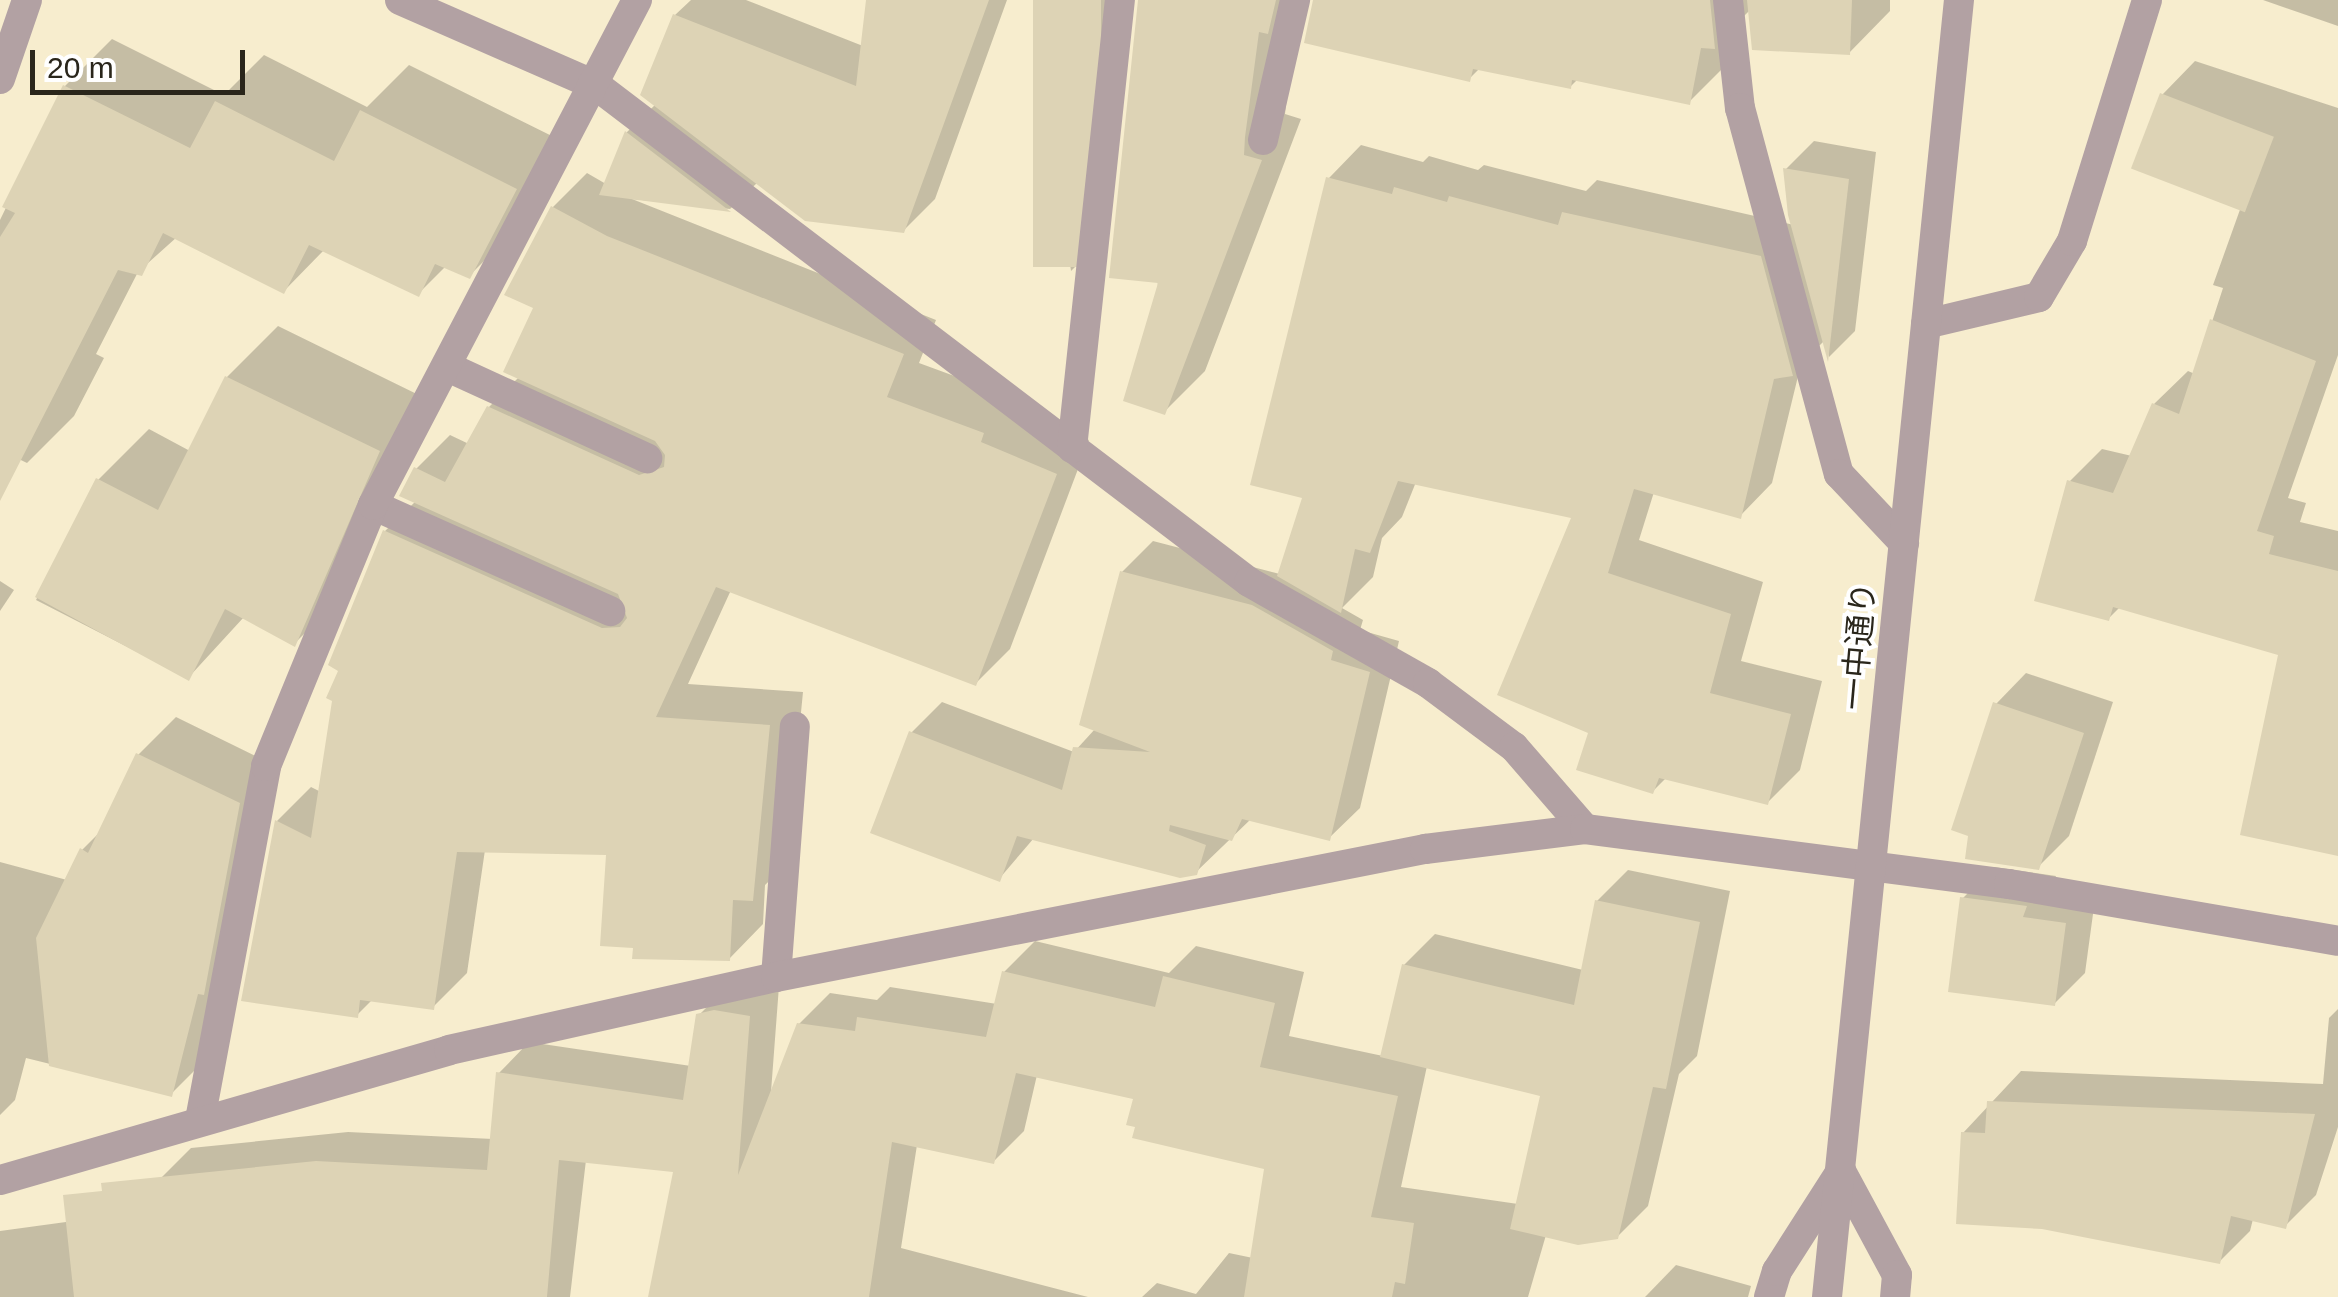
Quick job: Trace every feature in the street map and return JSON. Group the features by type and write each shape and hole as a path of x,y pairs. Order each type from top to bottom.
{"street":[{"path":"0,79 26,0"},
{"path":"400,0 597,86 1249,582 1428,683 1514,748 1584,829"},
{"path":"200,1120 266,766 373,504 450,368 597,86 637,0"},
{"path":"1072,448 1120,0"},
{"path":"1263,140 1296,0"},
{"path":"1728,0 1740,108 1840,474 1904,543"},
{"name":"一中通り","path":"1827,1297 1874,870 1958,0"},
{"path":"1926,324 2039,296 2072,241 2147,0"},
{"path":"450,368 647,458"},
{"path":"373,504 610,611"},
{"path":"776,977 795,727"},
{"path":"0,1180 449,1050 776,977 1425,850 1584,829 1874,870 2009,884 2338,941"},
{"path":"1769,1297 1777,1270 1842,1171 1897,1275 1895,1297"}],"building":[{"path":"866,0 989,0 904,233 805,221 640,95 673,14 856,86"},
{"path":"1033,0 1101,0 1101,267 1033,267"},
{"path":"1138,0 1276,0 1268,34 1259,32 1245,137 1244,155 1262,160 1165,415 1123,401 1158,283 1109,278"},
{"path":"1313,0 1710,0 1715,49 1701,48 1690,105 1572,80 1571,89 1473,69 1470,82 1304,43"},
{"path":"1747,0 1852,0 1850,55 1752,50"},
{"path":"63,85 190,148 215,101 334,161 360,110 517,189 470,279 435,264 419,297 309,245 284,294 163,233 142,276 118,270 0,501 0,237 15,213 2,207"},
{"path":"2160,93 2274,137 2245,212 2131,169"},
{"path":"625,131 731,212 599,195"},
{"path":"1783,168 1849,179 1828,362 1788,215"},
{"path":"1326,177 1392,194 1394,187 1447,202 1449,196 1558,225 1562,212 1761,256 1793,376 1774,379 1741,519 1634,489 1608,573 1731,614 1710,693 1791,714 1768,805 1659,778 1653,794 1576,770 1588,733 1497,695 1571,518 1398,481 1370,553 1355,549 1341,613 1277,576 1302,498 1250,485"},
{"path":"551,206 607,236 904,354 887,397 984,433 981,442 1057,474 976,686 716,587 656,717 770,725 753,901 733,900 730,961 632,959 633,948 600,946 606,855 457,852 434,1010 360,1000 358,1018 241,1001 275,820 311,838 332,701 326,698 338,671 328,665 383,530 602,628 620,627 627,618 618,594 399,496 414,467 445,482 487,406 639,475 664,467 665,455 655,441 503,372 533,308 504,295"},
{"path":"2210,319 2316,361 2257,531 2274,536 2269,554 2338,571 2338,856 2240,835 2278,655 2113,607 2109,621 2034,601 2067,480 2113,493 2152,403 2179,414"},
{"path":"225,376 380,451 295,647 225,609 189,681 35,597 96,478 158,510"},
{"path":"1120,571 1252,605 1333,651 1331,660 1370,672 1330,841 1242,819 1232,841 1170,825 1169,831 1206,845 1197,875 1180,878 1017,836 1000,882 870,833 909,731 1062,790 1073,747 1150,752 1079,725"},
{"path":"1993,702 2084,733 2039,870 1965,859 1968,836 1951,830"},
{"path":"136,753 240,803 204,995 198,994 172,1097 49,1066 36,938 80,848 88,853"},
{"path":"1960,897 2027,906 2023,917 2066,923 2055,1006 1948,992"},
{"path":"1595,900 1700,922 1666,1089 1653,1087 1618,1239 1578,1245 1510,1229 1540,1096 1380,1057 1402,964 1574,1005"},
{"path":"1002,971 1155,1007 1163,976 1275,1003 1260,1067 1398,1096 1371,1217 1414,1223 1405,1284 1395,1282 1392,1297 1244,1297 1264,1169 1132,1138 1135,1127 1126,1125 1133,1099 1016,1073 994,1164 892,1142 869,1297 648,1297 673,1172 559,1160 547,1297 74,1297 63,1195 102,1191 101,1183 316,1161 487,1170 496,1072 683,1100 696,1014 714,1010 750,1016 738,1175 797,1023 855,1031 857,1017 986,1037"},
{"path":"1987,1101 2315,1114 2286,1229 2231,1216 2220,1264 2042,1229 1956,1224 1961,1132 1985,1133"}]}
